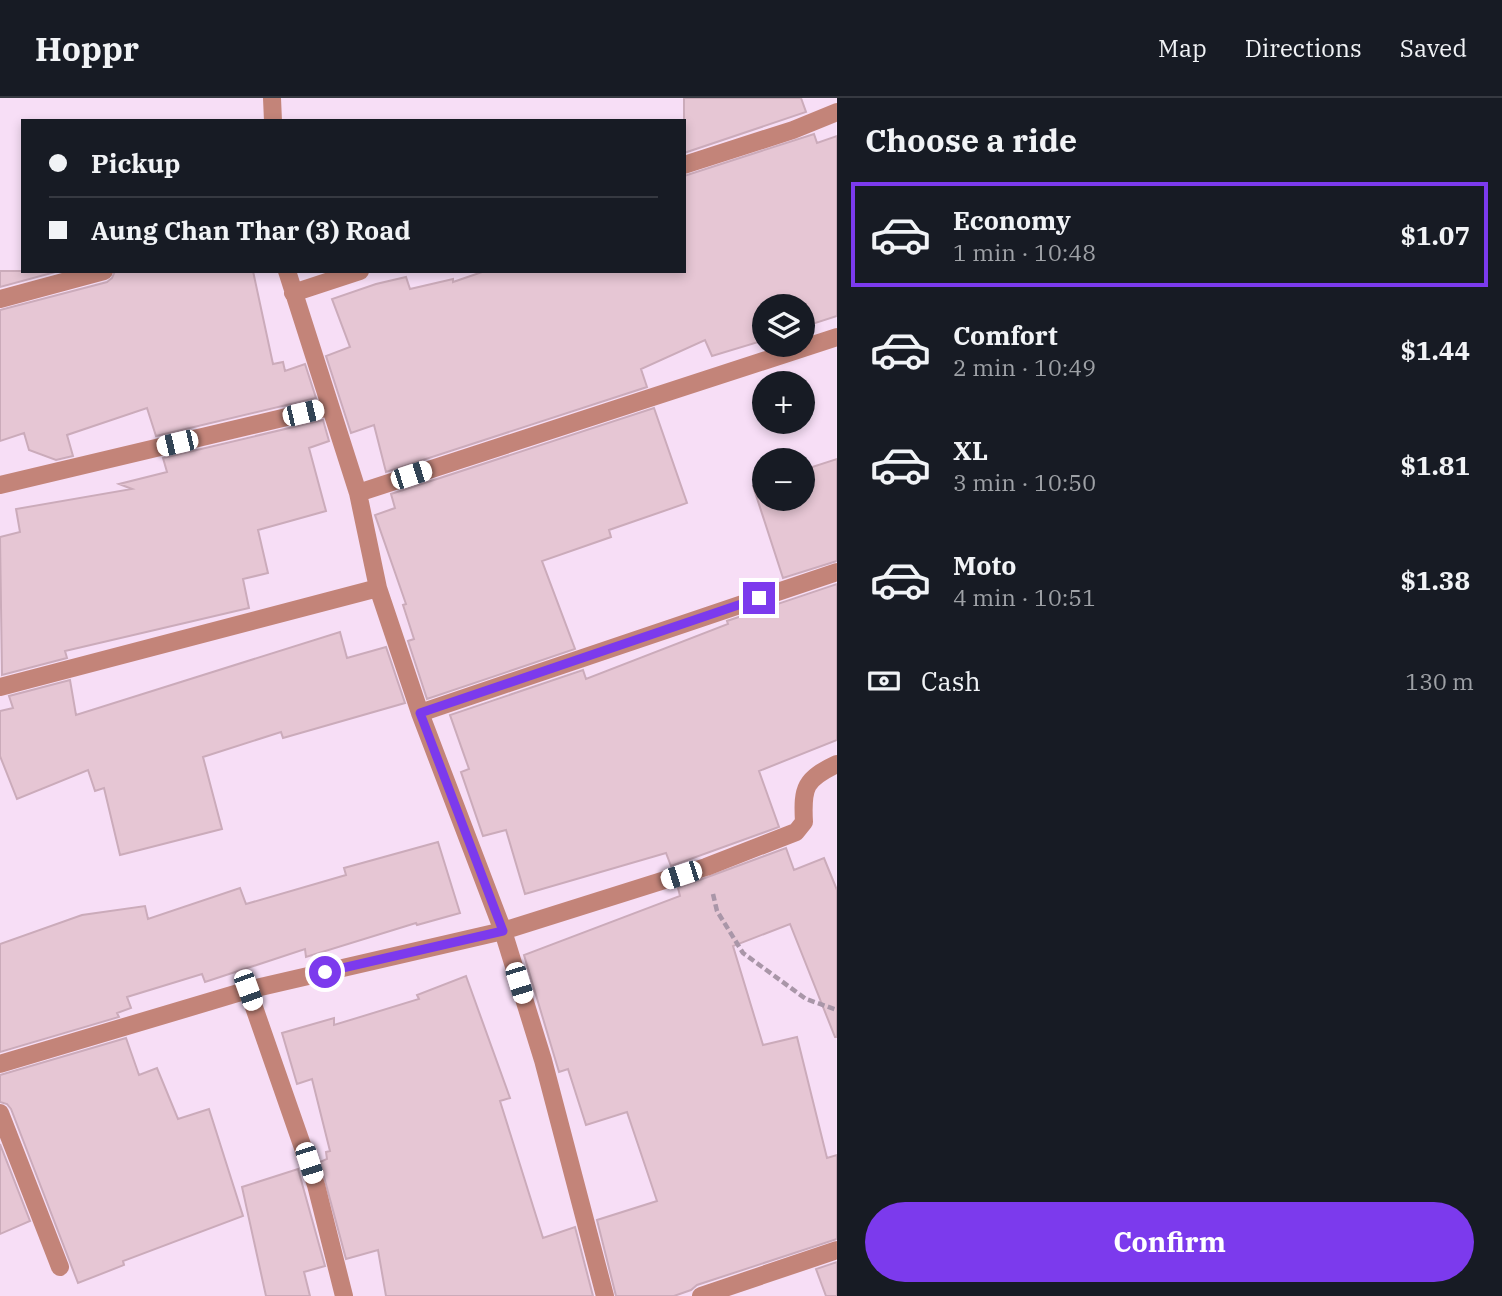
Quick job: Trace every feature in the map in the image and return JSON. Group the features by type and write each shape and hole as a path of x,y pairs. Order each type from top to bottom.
{"street":[{"path":"272,98 273,119"},
{"path":"686,164 793,130 837,112"},
{"path":"0,299 97,273"},
{"path":"287,273 358,493 378,588 420,713 503,931 543,1060 605,1296"},
{"path":"293,293 354,273"},
{"path":"358,493 837,337"},
{"path":"0,485 328,407"},
{"path":"420,713 837,572"},
{"path":"0,687 378,588"},
{"path":"0,1064 248,990 503,931 706,867 796,832 804,822 803,802 807,784 819,772 837,764"},
{"path":"248,990 316,1185 344,1296"},
{"path":"0,1113 60,1267"},
{"path":"701,1296 837,1250"}],"path":[{"path":"706,867 717,911 744,953 806,999 837,1010"}],"building":[{"path":"684,98 801,98 806,112 686,152"},
{"path":"814,134 817,143 837,136 837,316 815,323 815,294 752,294 752,344 712,356 705,340 641,369 647,387 386,472 374,425 351,433 326,356 350,347 332,299 406,277 410,289 453,279 453,282 479,273 686,273 686,175"},
{"path":"0,271 52,273 0,287"},
{"path":"114,273 253,273 273,364 283,362 285,371 305,364 316,398 156,436 147,408 67,435 73,456 56,460 29,450 24,433 0,441 0,310 107,282"},
{"path":"654,408 687,503 609,530 611,537 542,561 575,649 427,699 408,641 414,639 403,605 406,604 375,515 395,508 391,494"},
{"path":"323,420 329,441 309,448 326,511 258,530 268,573 243,579 249,608 65,651 67,658 2,675 0,537 20,532 16,509 132,489 119,484 167,472 163,458"},
{"path":"837,459 837,561 783,578 761,511 815,511 815,466"},
{"path":"837,584 837,740 759,771 779,827 671,866 666,853 525,894 506,830 483,836 461,772 469,769 450,715 583,670 586,679 728,624 727,621"},
{"path":"340,632 347,658 386,647 405,703 283,738 281,732 203,757 222,829 120,855 104,788 95,791 88,770 17,799 0,756 0,711 13,708 9,696 70,680 76,715"},
{"path":"438,842 460,913 417,925 416,923 306,957 305,949 205,982 202,974 127,997 131,1008 117,1013 119,1017 0,1052 0,944 82,915 145,906 148,919 240,888 246,904 346,875 344,868"},
{"path":"786,848 794,870 824,858 837,890 837,1037 790,924 733,946 763,1045 797,1037 827,1158 837,1155 837,1239 697,1285 674,1296 616,1296 597,1220 657,1201 627,1112 586,1125 568,1069 559,1072 524,955 680,896 678,888"},
{"path":"466,976 510,1098 500,1101 543,1238 575,1227 593,1296 386,1296 378,1250 346,1259 320,1162 327,1159 326,1152 330,1151 312,1079 297,1084 282,1033 334,1018 334,1025 419,999 417,995"},
{"path":"126,1038 139,1075 157,1068 178,1119 209,1109 243,1216 123,1261 124,1265 78,1283 11,1109 0,1102 0,1075"},
{"path":"0,1144 30,1221 0,1234"},
{"path":"298,1169 325,1266 304,1272 310,1296 266,1296 242,1187"},
{"path":"837,1262 837,1296 826,1296 816,1269"}],"route":[{"path":"325,972 503,931 420,713 759,598"}]}
